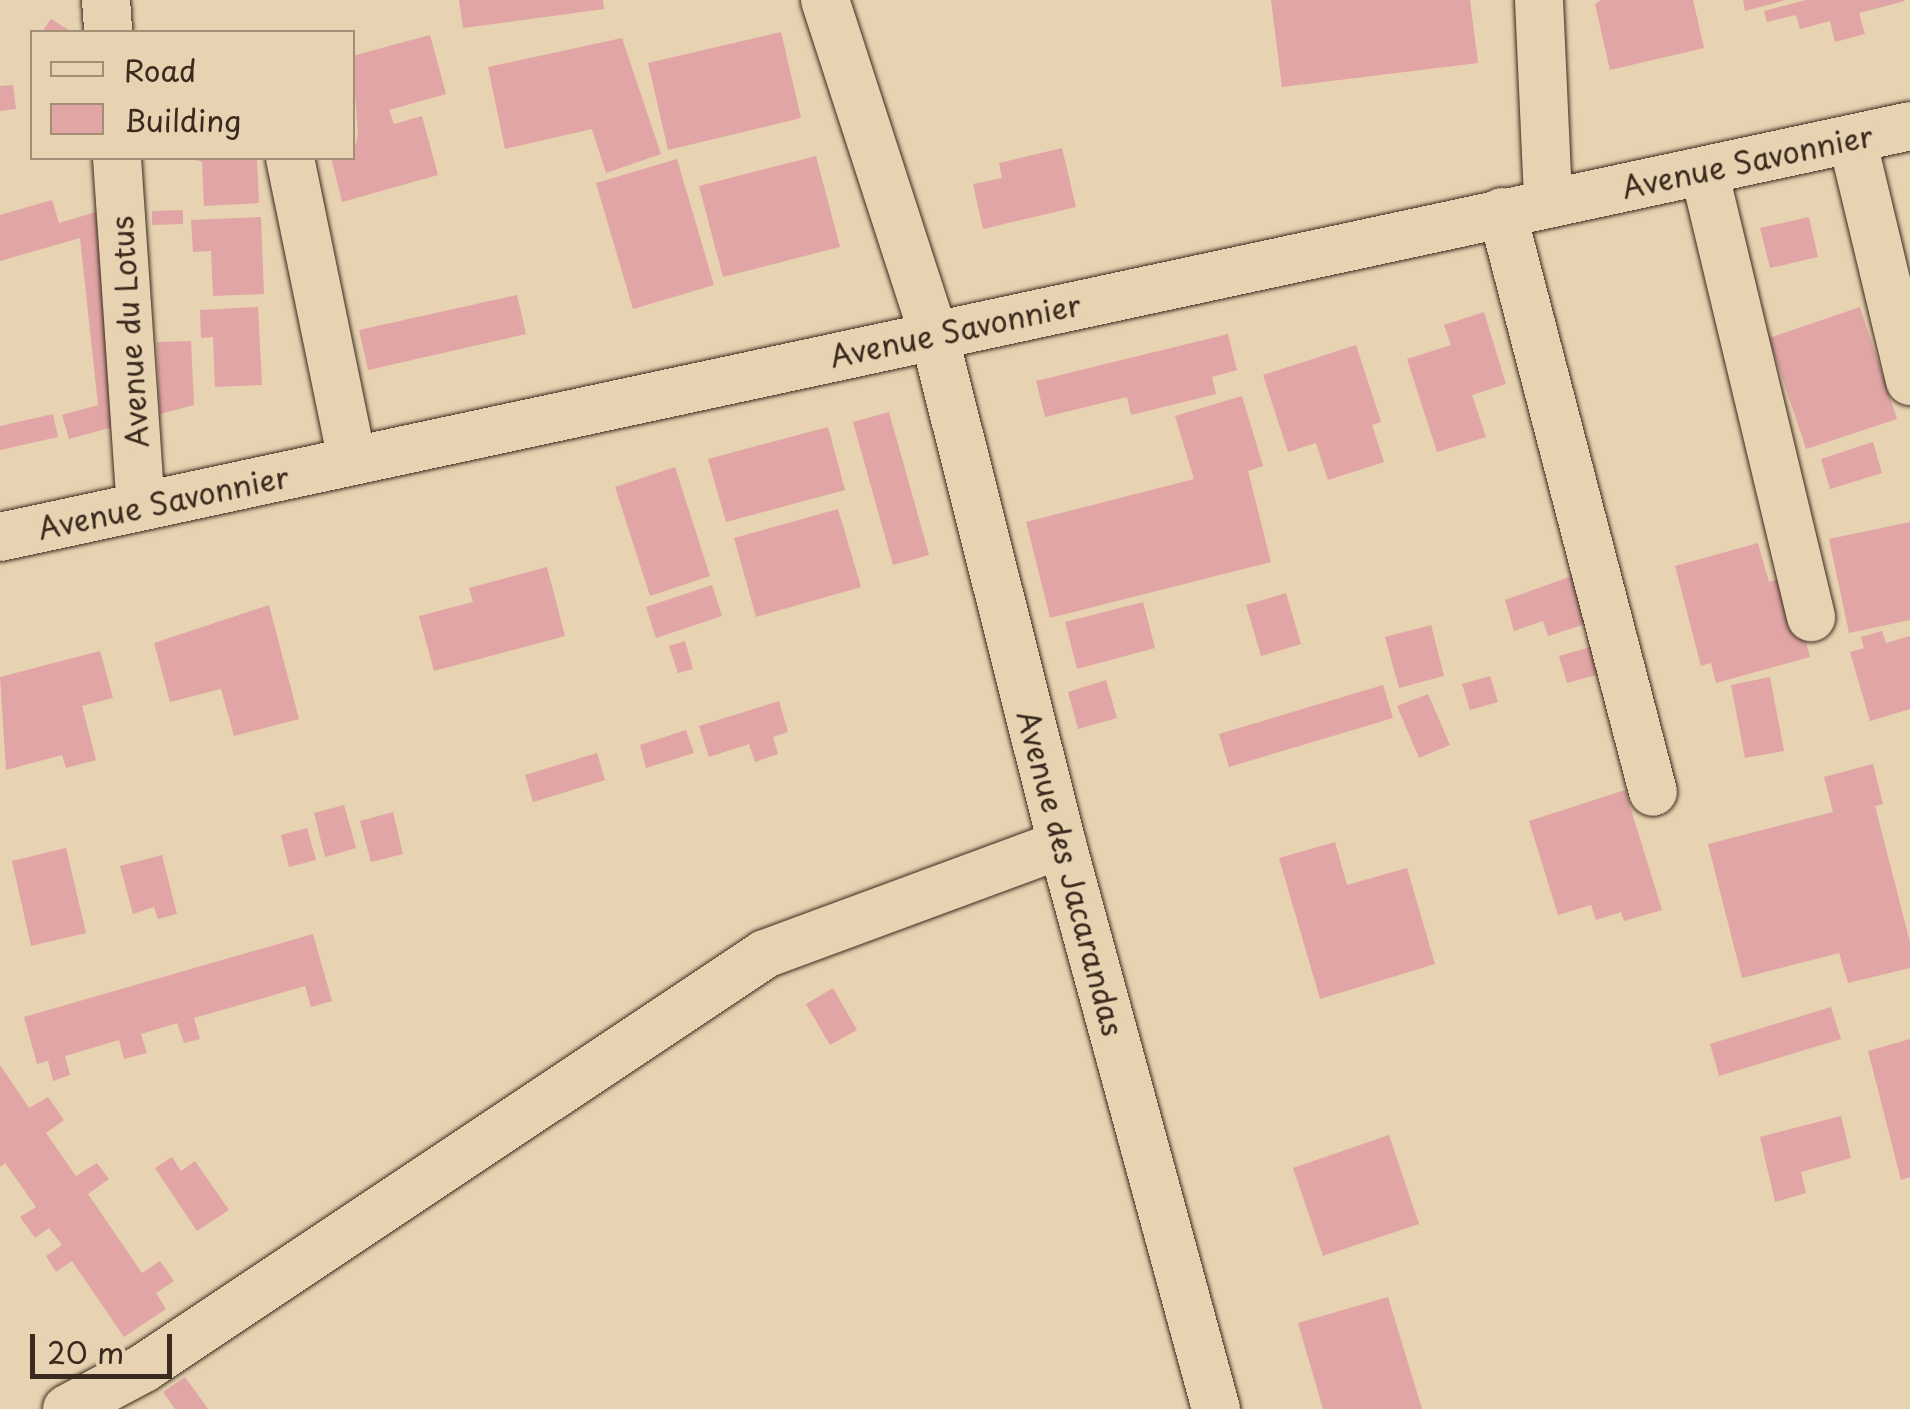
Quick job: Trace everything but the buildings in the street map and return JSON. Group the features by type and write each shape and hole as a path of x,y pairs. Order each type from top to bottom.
{"street":[{"path":"106,0 108,30"},
{"name":"Avenue des Jacarandas","path":"825,0 934,334 1062,844 1216,1409"},
{"path":"1539,0 1548,202"},
{"name":"Avenue Savonnier","path":"0,537 1910,126"},
{"path":"1852,139 1910,381"},
{"name":"Avenue du Lotus","path":"117,160 141,506"},
{"path":"290,160 352,460"},
{"path":"1704,171 1811,617"},
{"path":"1502,212 1653,792"},
{"path":"67,1409 144,1368 766,954 1062,844"}]}
